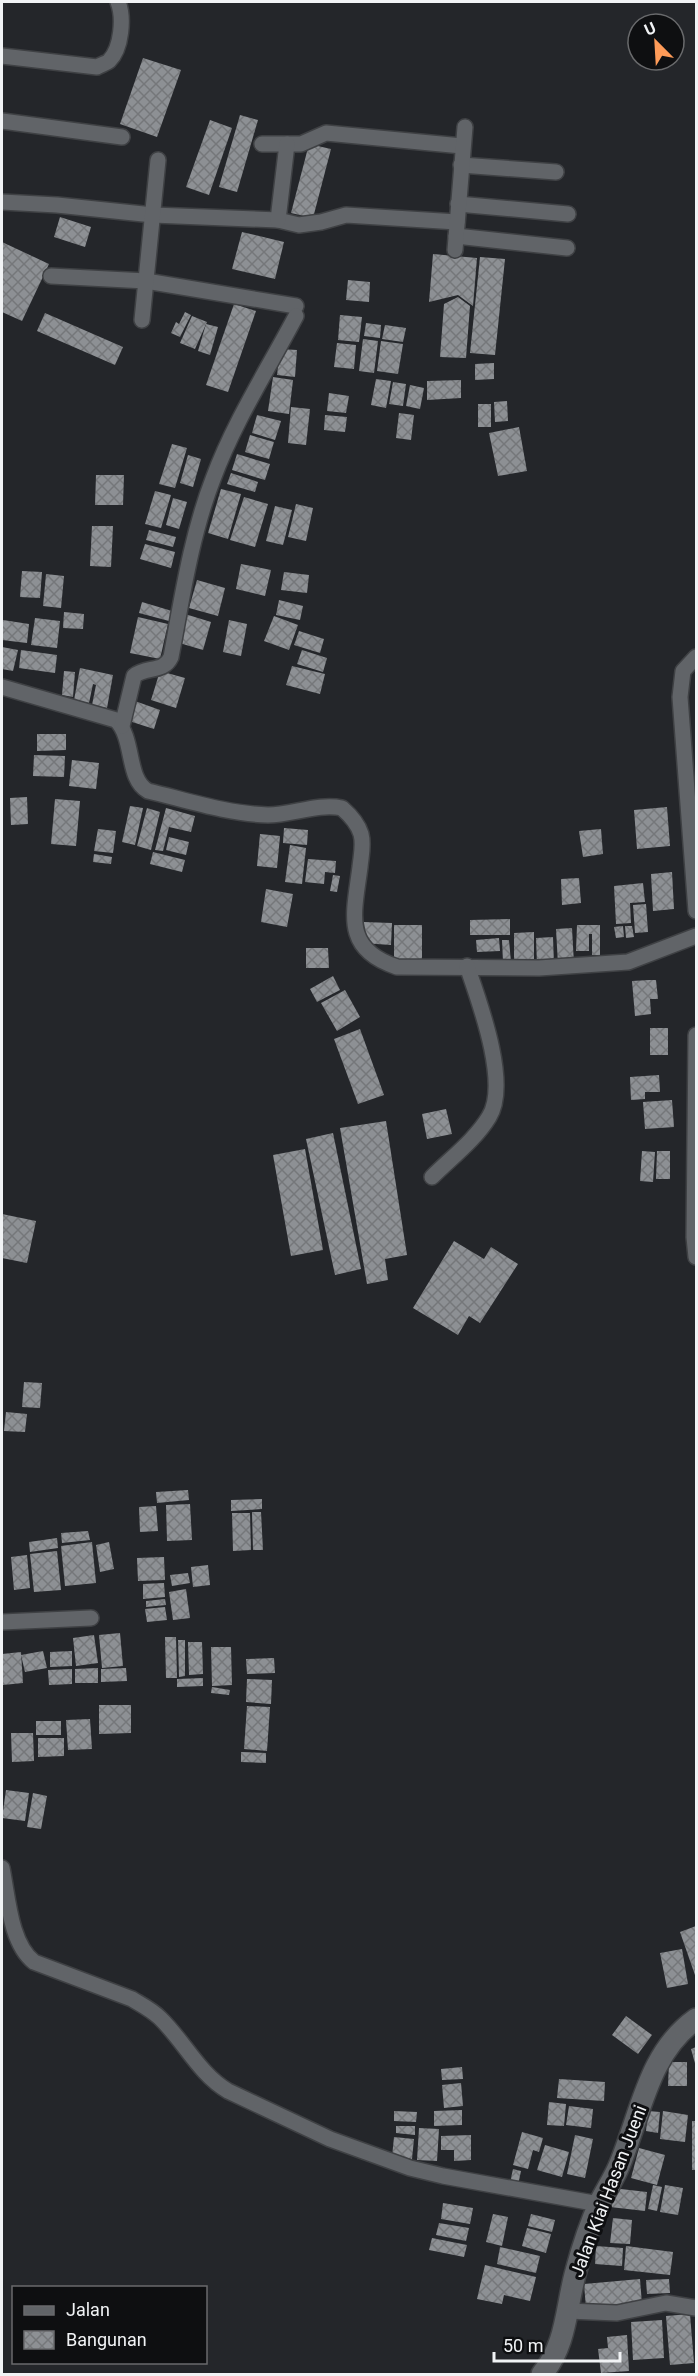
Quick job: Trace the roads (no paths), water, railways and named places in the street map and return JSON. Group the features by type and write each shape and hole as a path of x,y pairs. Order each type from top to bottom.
{"street":[{"path":"2,56 97,67 110,60 116,46 122,27 122,12 118,2"},
{"path":"2,121 122,136"},
{"path":"456,236 465,127"},
{"path":"262,144 300,144 326,133 462,146"},
{"path":"278,220 287,144"},
{"path":"142,320 158,160"},
{"path":"461,165 556,172"},
{"path":"2,202 153,214 278,220 299,225 346,215 456,236 567,248"},
{"path":"458,204 568,214"},
{"path":"51,276 146,281 296,311 211,482 189,562 171,657 162,668 144,670 134,676 122,726"},
{"path":"696,657 683,671 680,697 696,911"},
{"path":"2,687 110,717 122,726 128,739 135,776 139,784 148,792 252,814 280,815 325,807 342,808 355,822 361,833 363,846 354,918 357,935 363,948 381,962 397,967 539,968 628,962 696,936"},
{"path":"432,1176 479,1130 490,1116 495,1101 496,1083 488,1029 467,966"},
{"path":"696,1035 694,1237 696,1257"},
{"path":"2,1622 91,1618"},
{"path":"2,1868 16,1938 27,1957 34,1962 146,2007 171,2029 205,2073 228,2091 330,2139 410,2168 600,2204"},
{"name":"Jalan Kiai Hasan Jueni","path":"542,2374 555,2353 568,2312 579,2259 600,2204 618,2169 659,2060 673,2039 696,2019"},
{"path":"568,2312 617,2313 666,2303 696,2308"}]}
